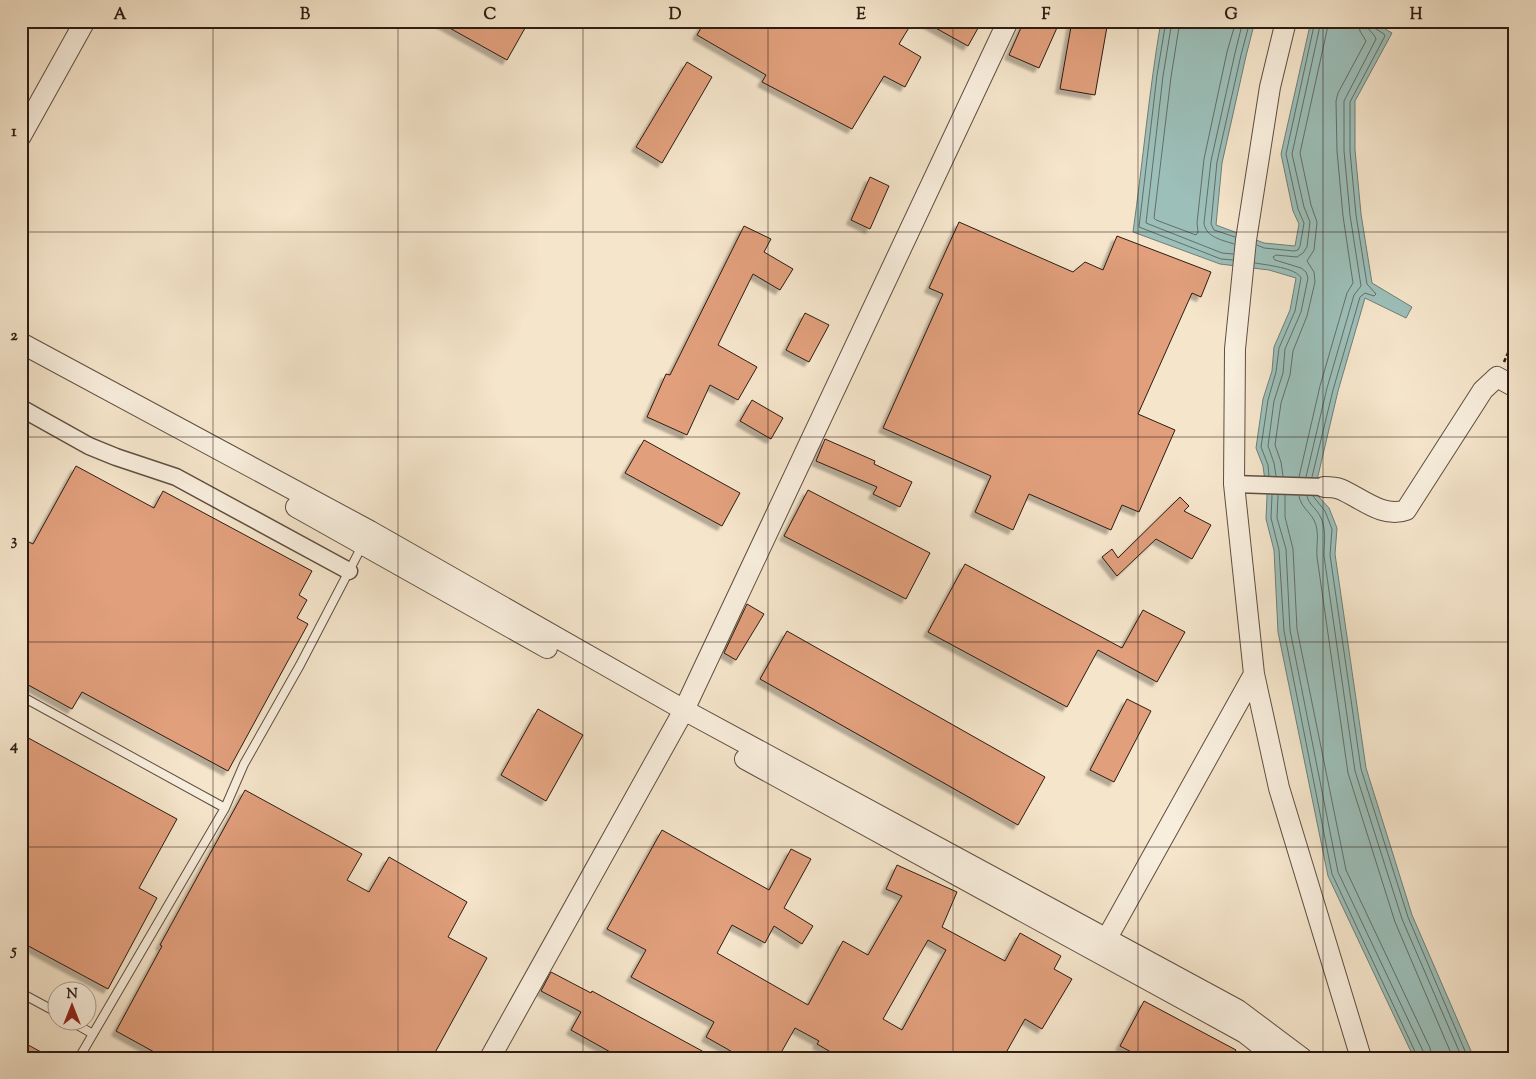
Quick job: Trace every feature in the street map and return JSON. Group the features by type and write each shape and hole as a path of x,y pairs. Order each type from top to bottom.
{"street":[{"path":"21,136 85,21"},
{"path":"490,1058 681,716 1008,21"},
{"path":"1286,21 1270,88 1246,240 1235,349 1234,484 1254,674 1279,788 1361,1058"},
{"path":"21,343 1245,1033 1277,1058"},
{"path":"21,353 366,538"},
{"path":"1234,484 1338,488 1383,510 1398,514 1406,510 1483,390 1506,382"},
{"path":"21,408 89,446 176,477 349,571"},
{"path":"1107,938 1254,674"},
{"path":"681,716 1107,938 1238,1010 1302,1058"}],"lane":[{"path":"79,1058 225,808 244,764 300,665 366,538"},
{"path":"21,696 225,808"},
{"path":"21,993 48,1008"},
{"path":"90,1032 93,1034"}],"path":[{"path":"1506,382 1515,337"}],"water":[{"path":"1161,21 1255,21 1222,163 1216,225 1264,243 1295,246 1299,224 1293,211 1281,154 1311,21 1377,21 1377,24 1392,33 1355,101 1355,150 1361,214 1372,283 1412,307 1406,318 1365,298 1338,391 1317,480 1318,496 1329,508 1337,528 1335,554 1366,768 1412,915 1474,1058 1414,1058 1328,876 1278,632 1274,550 1266,519 1267,496 1263,466 1256,448 1263,399 1272,371 1274,347 1290,310 1296,278 1269,270 1220,264 1133,232"}],"building":[{"path":"437,21 529,21 507,60"},
{"path":"705,21 913,21 899,44 921,57 905,87 884,76 852,129 762,82 766,75 697,35"},
{"path":"923,21 982,21 968,46"},
{"path":"1024,21 1038,27 1039,21 1060,21 1039,68 1009,55"},
{"path":"1072,21 1108,21 1095,95 1060,89"},
{"path":"687,62 712,77 662,163 636,147"},
{"path":"870,177 889,186 870,229 851,220"},
{"path":"959,222 1073,272 1085,262 1103,270 1117,236 1211,272 1201,297 1192,293 1138,414 1175,430 1139,512 1122,505 1111,530 1029,494 1013,530 975,512 991,476 883,428 943,294 929,288"},
{"path":"744,226 771,239 764,252 793,269 780,290 753,274 718,345 757,367 738,400 710,385 687,435 647,417 666,374 670,375"},
{"path":"805,313 829,325 809,362 786,350"},
{"path":"752,400 783,418 771,439 740,421"},
{"path":"825,439 875,461 874,464 912,482 900,507 873,494 877,487 816,461"},
{"path":"644,440 740,493 722,526 625,473"},
{"path":"76,466 154,508 163,491 312,571 299,595 307,600 297,618 308,624 228,771 82,692 72,709 21,681 21,538 33,544"},
{"path":"808,490 930,553 906,599 784,536"},
{"path":"1180,497 1189,506 1184,511 1211,525 1192,559 1156,539 1117,576 1102,557 1112,549 1118,558"},
{"path":"965,564 1122,648 1143,610 1185,632 1157,682 1098,650 1067,707 928,632"},
{"path":"747,604 764,614 736,660 724,653"},
{"path":"787,631 1045,777 1018,825 760,679"},
{"path":"1127,699 1151,711 1114,782 1090,770"},
{"path":"538,709 583,735 546,801 501,775"},
{"path":"21,734 177,819 139,888 157,898 108,989 21,942"},
{"path":"245,790 362,854 347,880 369,892 389,857 467,902 448,937 487,958 432,1058 165,1058 116,1031 162,946 160,945"},
{"path":"662,830 769,890 791,849 811,859 784,908 813,926 802,944 774,926 765,943 732,925 717,953 808,1005 843,941 868,955 902,896 886,889 897,865 957,892 942,927 1005,961 1020,933 1061,956 1054,969 1072,979 1042,1029 1025,1019 1003,1058 841,1058 817,1044 819,1041 795,1028 778,1058 743,1058 706,1037 714,1022 631,977 646,950 607,929","holes":["928,940 946,950 902,1030 883,1019"]},
{"path":"551,972 591,993 592,991 715,1058 621,1058 571,1030 581,1012 541,991"},
{"path":"1144,1001 1236,1050 1232,1058 1143,1058 1120,1046"},
{"path":"21,1041 52,1058 21,1058"}]}
